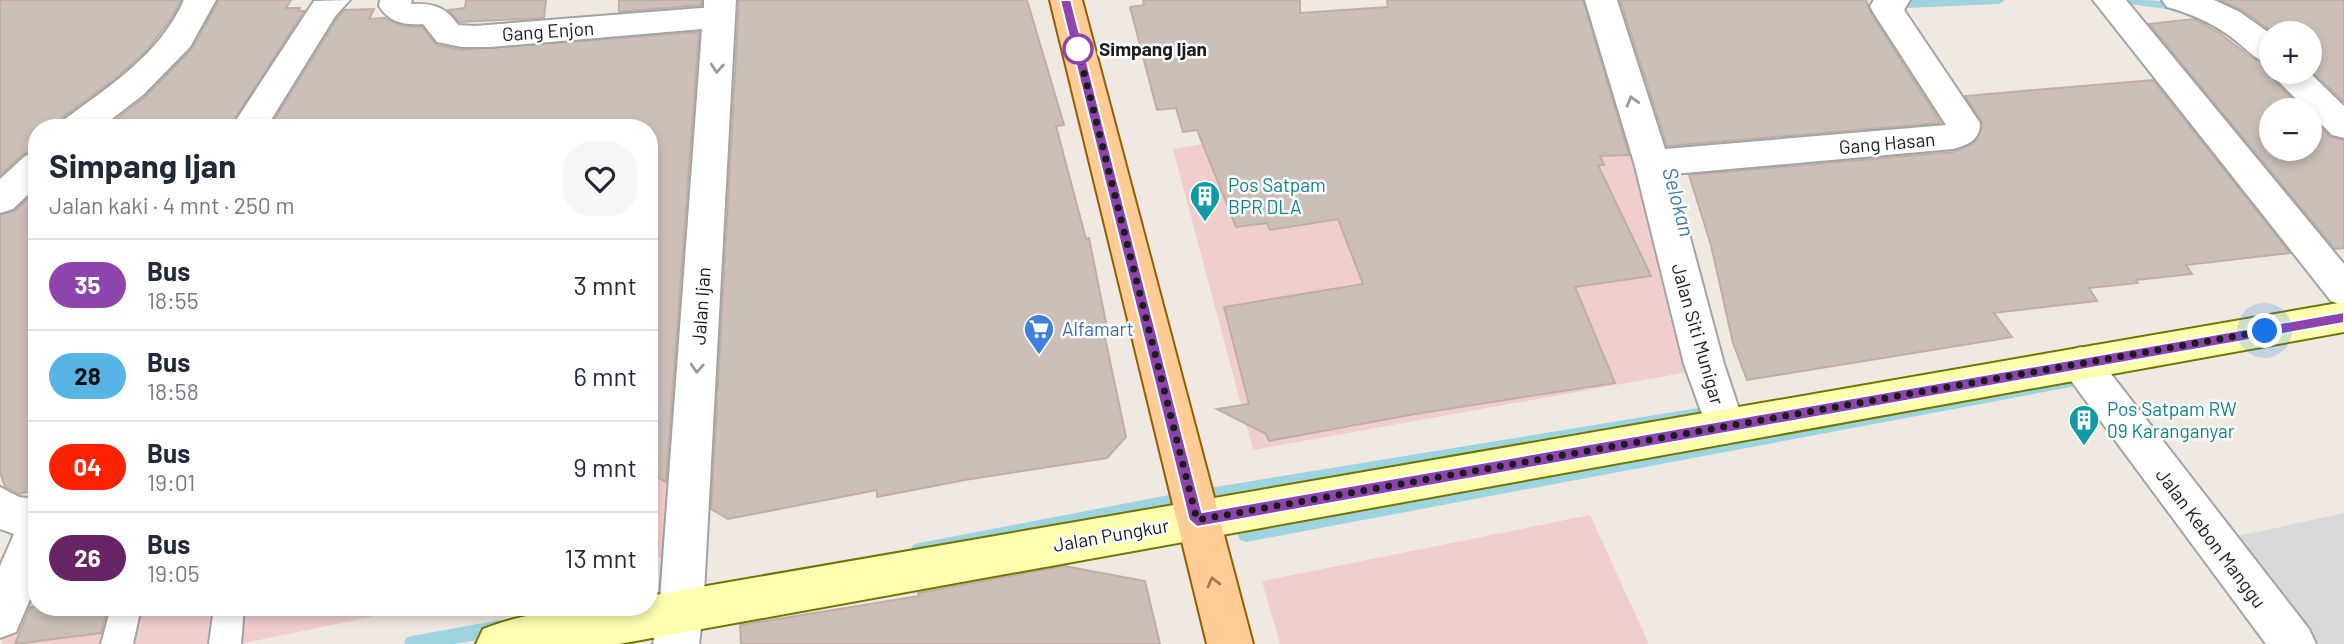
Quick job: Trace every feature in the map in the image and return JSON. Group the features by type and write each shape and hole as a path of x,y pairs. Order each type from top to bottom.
{"main road":[{"path":"1066,0 1230,644"},
{"name":"Jalan Pungkur","path":"499,644 678,628 1197,520 2344,317"}],"street":[{"path":"88,119 168,53 192,21 200,0"},
{"path":"254,119 325,9 334,0"},
{"name":"Gang Enjon","path":"396,0 395,6 399,12 406,15 430,15 435,17 448,34 465,38 560,29 646,25 721,8"},
{"name":"Jalan Siti Munigar","path":"1601,0 1653,166 1704,364 1725,427"},
{"name":"Gang Hasan","path":"1653,166 1953,137 1963,131 1963,123 1889,12 1886,6 1894,0"},
{"path":"2109,0 2344,291"},
{"path":"2178,0 2193,3 2239,24 2259,42"},
{"name":"Jalan Ijan","path":"678,628 721,8"},
{"path":"2301,84 2344,126"},
{"path":"0,200 28,174"},
{"name":"Jalan Kebon Manggu","path":"2080,363 2293,644"},
{"path":"0,506 15,516 28,517"},
{"path":"0,617 28,552"}],"lane":[{"path":"117,644 124,616"},
{"path":"225,644 228,616"}],"shaded area":[{"path":"1619,75 1694,371 1253,450 1173,149"},
{"path":"684,377 671,555 658,558 658,379"},
{"path":"2344,513 2344,644 2308,644 2229,538"},
{"path":"1590,515 1649,644 1280,644 1262,581"},
{"path":"28,583 28,616 374,616 239,644 1,644"}],"building":[{"path":"0,0 181,0 172,18 146,51 115,79 62,119 28,119 28,153 0,175"},
{"path":"219,0 291,0 286,8 300,8 298,11 304,11 235,119 117,119 145,97 192,49"},
{"path":"466,0 546,0 544,18 459,22 448,10 465,8"},
{"path":"619,0 701,0 701,5 619,12"},
{"path":"739,0 1027,0 1064,125 1056,126 1086,239 1089,238 1107,328 1103,328 1126,437 1107,458 877,497 877,490 728,519 711,509"},
{"path":"1143,0 1300,0 1300,13 1388,7 1387,0 1583,0 1629,155 1600,156 1604,165 1598,165 1651,276 1575,287 1615,383 1415,414 1269,441 1266,434 1217,409 1249,404 1224,307 1363,284 1338,219 1270,230 1267,223 1236,227 1197,130 1183,132 1176,108 1157,110 1130,7 1144,5"},
{"path":"1620,0 1866,0 1871,13 1941,123 1667,146"},
{"path":"2220,0 2344,0 2344,102 2322,81 2322,21 2259,22 2242,10"},
{"path":"374,9 369,19 385,18 403,26 422,27 436,45 462,50 699,32 666,482 658,477 658,119 275,119 344,10"},
{"path":"2194,19 2218,32 2259,61 2259,84 2277,84 2292,98 2259,98 2259,157 2149,24"},
{"path":"2153,80 2290,253 2186,265 2192,274 2089,288 2097,301 1994,313 2012,337 1747,380 1733,343 1711,245 1689,175 1953,152 1974,143 1982,129 1982,122 1965,96"},
{"path":"2322,129 2330,137 2344,140 2344,248 2335,249 2262,161 2322,161"},
{"path":"28,199 28,492 19,494 5,487 0,472 0,215 15,211"},
{"path":"1064,566 1145,581 1160,644 741,644 740,625 919,596 918,593"},
{"path":"28,612 28,616 106,616 101,633 15,644"}],"waterway":[{"path":"1895,11 1897,6 1907,4 1999,0"},
{"path":"2129,0 2183,7"},
{"path":"1246,535 2076,380"},
{"path":"1197,497 1698,414"},
{"path":"919,550 1185,499"},
{"path":"412,644 500,628"}],"bus line":[{"name":"35","path":"1066,0 1197,520 2344,317"}],"place":[{"name":"Simpang Ijan","path":"1078,49"},
{"name":"Pos Satpam BPR DLA","path":"1205,223"},
{"name":"Alfamart","path":"1039,356"},
{"name":"Pos Satpam RW 09 Karanganyar","path":"2084,447"}],"route":[{"path":"1078,49 1197,520 2265,331"}],"water label":[{"name":"Selokan","path":"1678,202"}]}
